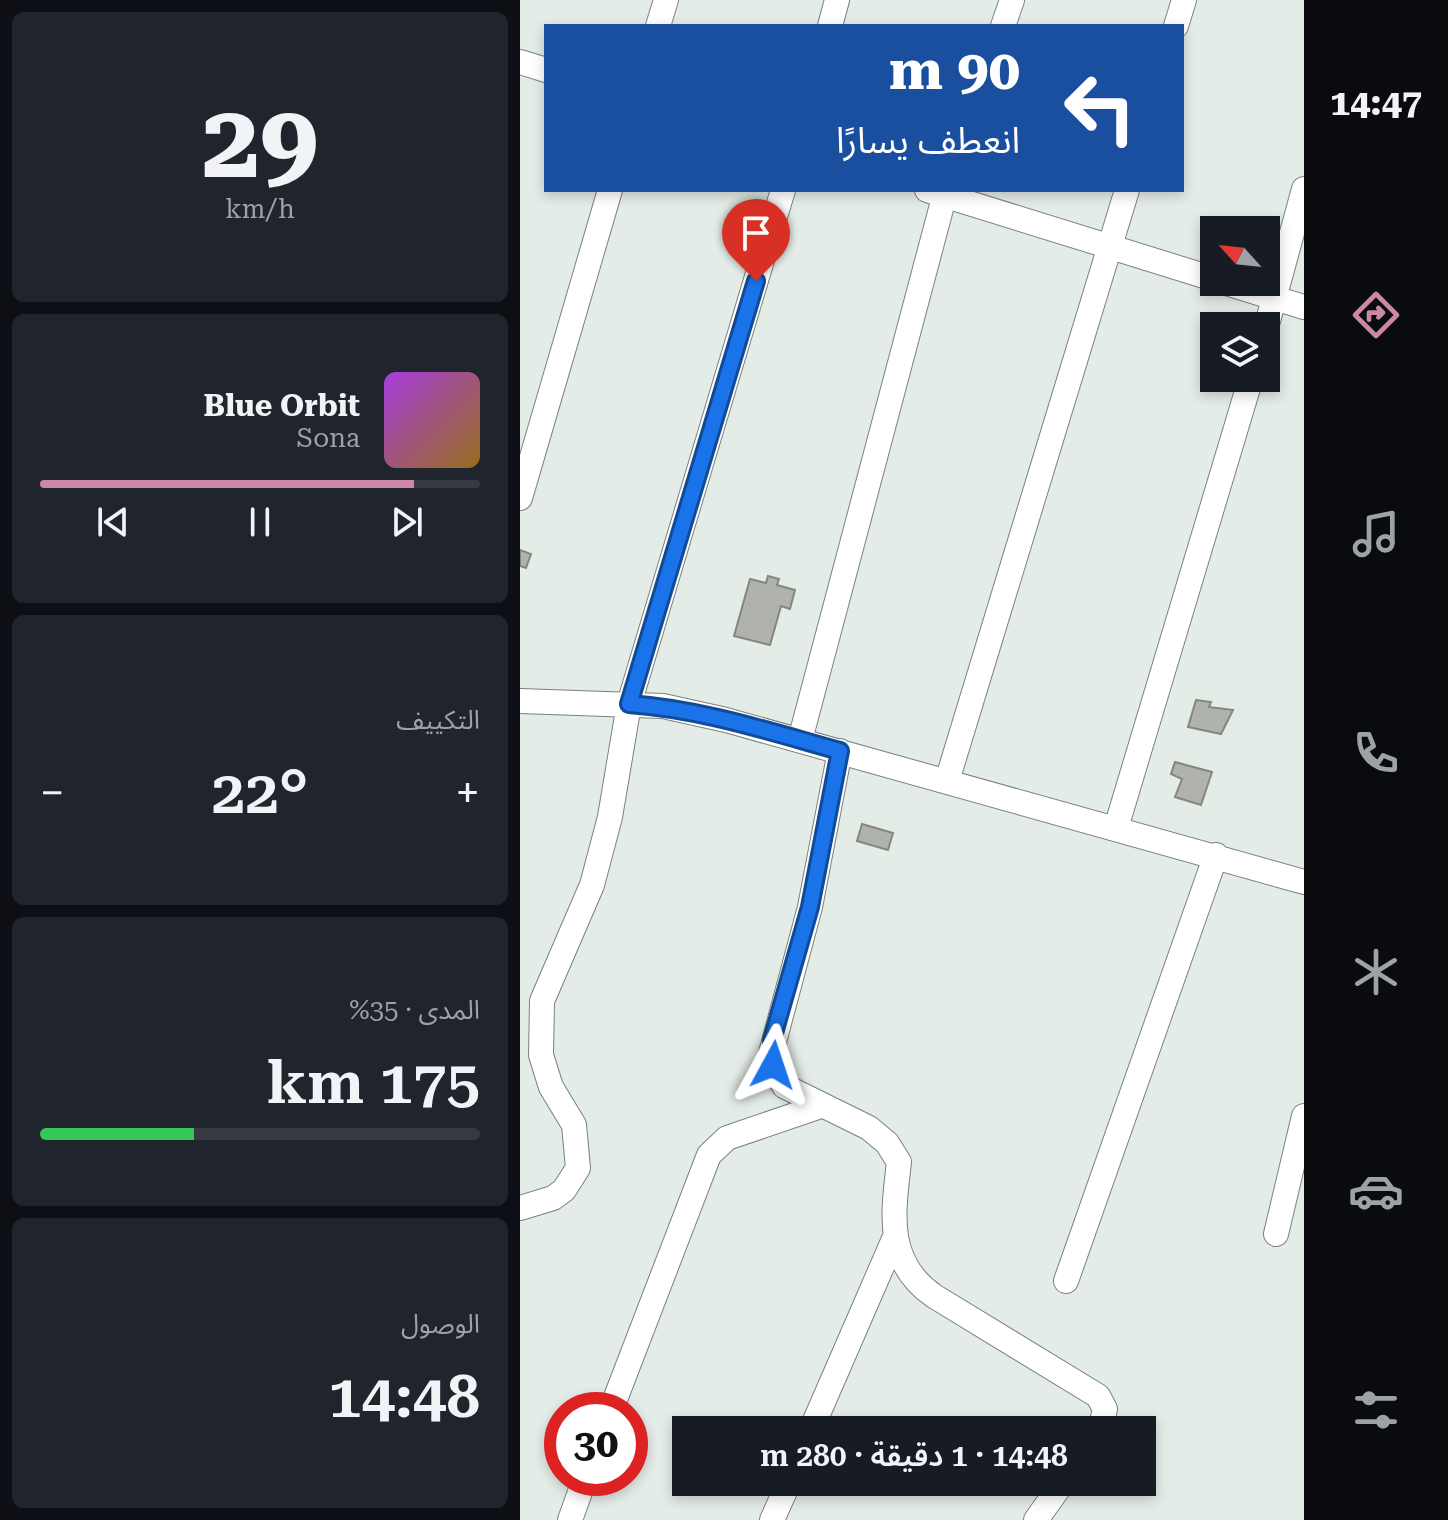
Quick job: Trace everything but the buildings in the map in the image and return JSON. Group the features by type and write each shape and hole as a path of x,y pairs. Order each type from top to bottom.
{"street":[{"path":"659,24 666,0"},
{"path":"831,24 837,0"},
{"path":"1004,24 1012,0"},
{"path":"1177,24 1184,0"},
{"path":"520,62 544,69"},
{"path":"1271,312 1304,189"},
{"path":"520,498 609,192"},
{"path":"520,1208 553,1198 564,1190 578,1168 574,1125 551,1087 543,1063 539,1020 548,982 581,912 598,863 629,704 782,192"},
{"path":"800,740 939,192 1200,275"},
{"path":"947,781 1126,192"},
{"path":"1268,296 1304,307"},
{"path":"1116,828 1247,392"},
{"path":"520,701 663,706 800,740 1304,882"},
{"path":"817,1416 894,1239 899,1162 894,1152 869,1128 784,1086 773,1065 771,1053 810,907 840,751"},
{"path":"1066,1281 1216,855"},
{"path":"618,1392 709,1155 727,1138 821,1106"},
{"path":"1276,1234 1304,1116"},
{"path":"894,1239 905,1267 923,1288 1098,1396 1105,1409 1103,1416"},
{"path":"570,1520 579,1496"},
{"path":"772,1520 783,1496"},
{"path":"1036,1520 1053,1496"}],"route":[{"path":"756,281 629,704 663,706 726,720 840,751 810,907 772,1040 773,1065"}]}
